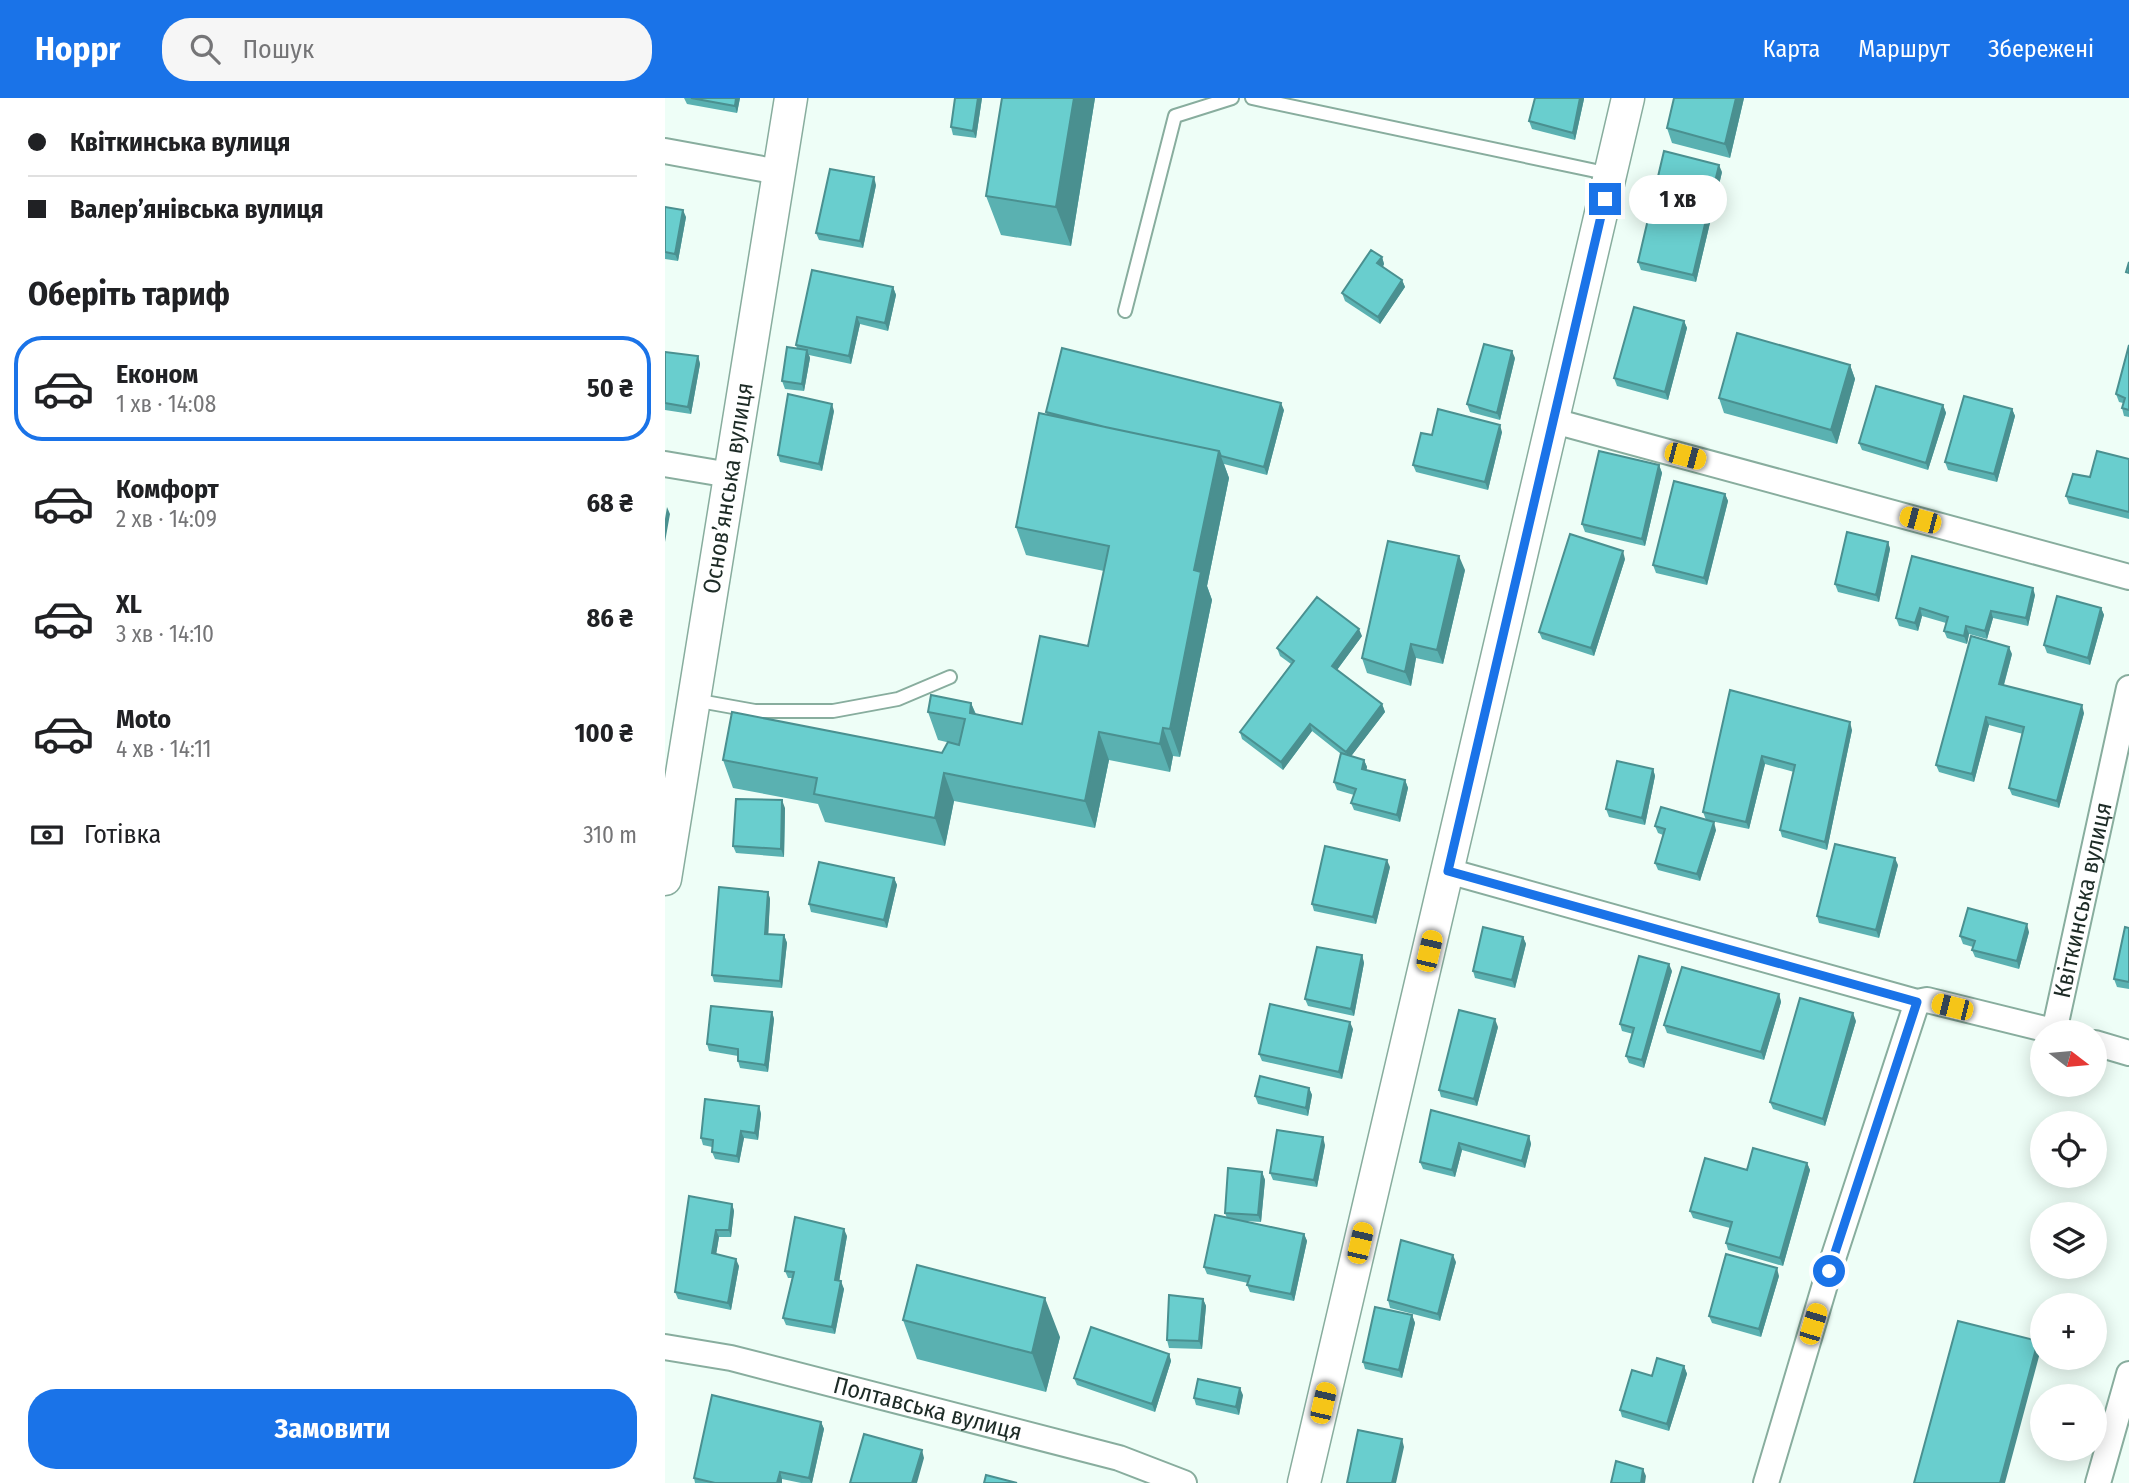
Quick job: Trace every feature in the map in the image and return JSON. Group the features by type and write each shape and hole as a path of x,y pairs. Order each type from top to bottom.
{"street":[{"name":"Основ’янська вулиця","path":"665,879 674,769 694,700 791,98"},
{"path":"1304,1483 1554,421 1627,98"},
{"path":"665,152 779,172"},
{"path":"1554,421 2129,576"},
{"path":"665,464 730,475"},
{"name":"Квіткинська вулиця","path":"2059,1020 2129,688"},
{"path":"1448,871 1917,1002 1927,1000 2030,1026"},
{"path":"1766,1483 1829,1271 1917,1002"},
{"path":"2107,1046 2129,1052"},
{"name":"Полтавська вулиця","path":"665,1347 731,1358 1119,1458 1184,1483"},
{"path":"2098,1483 2129,1374"}],"lane":[{"path":"1125,312 1175,116 1232,98"},
{"path":"1252,98 1610,174"},
{"path":"694,700 755,711 833,711 898,699 950,677"}],"building":[{"path":"691,98 736,98 735,106"},
{"path":"955,98 978,98 973,131 951,127"},
{"path":"1002,98 1074,98 1056,207 986,196"},
{"path":"1535,98 1580,98 1573,133 1529,121"},
{"path":"1674,98 1736,98 1725,144 1667,128"},
{"path":"1664,151 1719,165 1693,275 1638,262"},
{"path":"830,169 874,177 860,241 816,233"},
{"path":"665,207 683,210 675,254 665,252"},
{"path":"1371,250 1382,257 1377,263 1402,280 1378,317 1342,293"},
{"path":"812,270 893,287 885,323 857,317 849,356 796,345"},
{"path":"1634,307 1684,321 1665,392 1614,378"},
{"path":"1737,333 1850,365 1831,430 1719,398"},
{"path":"1484,344 1512,351 1497,413 1467,404"},
{"path":"2129,345 2129,410 2122,408 2125,398 2116,394"},
{"path":"787,347 807,350 802,384 782,381"},
{"path":"1062,348 1281,403 1264,467 1221,456 1219,451 1046,412"},
{"path":"665,352 698,356 688,407 665,403"},
{"path":"1876,386 1943,405 1926,463 1859,443"},
{"path":"788,394 832,404 819,464 778,455"},
{"path":"1964,396 2012,409 1994,474 1945,462"},
{"path":"1438,409 1500,425 1485,482 1413,465 1421,433 1432,435"},
{"path":"1039,413 1219,451 1194,570 1201,572 1170,729 1163,728 1160,744 1099,732 1085,801 944,773 935,818 814,794 817,778 723,760 732,712 942,753 948,742 959,745 965,719 928,712 931,695 971,703 970,713 1022,724 1040,636 1088,646 1109,546 1016,527"},
{"path":"1599,451 1659,465 1642,539 1582,524"},
{"path":"2097,451 2129,459 2129,512 2066,496 2073,474 2090,477"},
{"path":"1674,481 1725,494 1704,578 1653,565"},
{"path":"1847,532 1888,542 1876,595 1835,584"},
{"path":"1570,534 1623,551 1591,648 1539,632"},
{"path":"1388,541 1459,556 1437,650 1411,644 1405,672 1362,658"},
{"path":"1912,556 2033,588 2026,618 1991,611 1985,631 1966,626 1964,636 1944,631 1948,617 1920,608 1915,623 1896,618"},
{"path":"2057,596 2101,608 2088,658 2044,645"},
{"path":"1317,597 1359,629 1332,666 1382,704 1346,752 1310,724 1281,762 1240,732 1294,661 1277,648"},
{"path":"1971,636 2009,647 1999,684 2082,705 2057,801 2009,788 2024,727 1986,717 1972,774 1936,765"},
{"path":"1730,690 1850,722 1825,842 1780,830 1795,765 1762,756 1746,822 1703,812"},
{"path":"1341,753 1364,760 1362,769 1405,780 1397,815 1351,803 1356,789 1334,782"},
{"path":"1617,761 1653,769 1642,818 1606,809"},
{"path":"736,799 782,800 781,849 733,846"},
{"path":"1661,807 1714,822 1697,874 1655,863 1665,829 1655,826"},
{"path":"1835,844 1895,858 1876,930 1817,916"},
{"path":"1325,846 1387,860 1373,917 1312,904"},
{"path":"819,862 894,878 884,920 809,904"},
{"path":"719,887 768,892 765,934 784,935 780,981 712,975"},
{"path":"1968,908 2027,924 2017,961 1972,950 1975,941 1960,936"},
{"path":"1483,927 1523,937 1512,980 1473,971"},
{"path":"2125,927 2129,928 2129,982 2114,979"},
{"path":"1317,947 1362,955 1351,1009 1305,999"},
{"path":"1639,956 1669,964 1642,1060 1626,1056 1634,1028 1620,1024"},
{"path":"1682,967 1779,994 1761,1052 1664,1025"},
{"path":"1800,998 1853,1013 1823,1119 1770,1102"},
{"path":"1270,1004 1350,1022 1339,1072 1259,1054"},
{"path":"711,1006 772,1012 765,1065 738,1061 738,1049 707,1044"},
{"path":"1459,1010 1495,1019 1474,1099 1439,1090"},
{"path":"1260,1076 1309,1088 1306,1108 1255,1096"},
{"path":"705,1099 759,1106 755,1133 741,1131 737,1156 712,1152 713,1140 701,1138"},
{"path":"1431,1110 1529,1136 1522,1161 1459,1143 1452,1170 1420,1162"},
{"path":"1277,1130 1323,1137 1314,1180 1270,1173"},
{"path":"1753,1148 1807,1163 1780,1258 1726,1243 1732,1222 1690,1211 1705,1158 1747,1170"},
{"path":"1228,1168 1262,1172 1258,1215 1225,1213"},
{"path":"689,1196 732,1204 729,1230 716,1230 712,1253 736,1259 728,1303 675,1292"},
{"path":"1215,1215 1304,1234 1291,1294 1247,1285 1250,1276 1204,1267"},
{"path":"795,1217 844,1229 835,1280 841,1281 832,1327 783,1318 794,1272 785,1271"},
{"path":"1401,1240 1453,1255 1438,1314 1388,1300"},
{"path":"1726,1254 1777,1268 1759,1329 1709,1316"},
{"path":"917,1265 1045,1298 1032,1353 903,1320"},
{"path":"1169,1295 1203,1299 1199,1341 1167,1340"},
{"path":"1375,1307 1412,1315 1399,1370 1363,1362"},
{"path":"1958,1321 2030,1339 2030,1370 2000,1483 1914,1483"},
{"path":"1091,1327 1169,1354 1152,1404 1074,1378"},
{"path":"1657,1358 1684,1366 1667,1424 1620,1410 1632,1370 1652,1376"},
{"path":"1198,1379 1240,1388 1236,1407 1194,1398"},
{"path":"712,1395 821,1422 809,1478 780,1472 777,1483 715,1483 694,1478"},
{"path":"1358,1430 1402,1439 1392,1483 1347,1483"},
{"path":"864,1434 922,1450 912,1483 850,1483"},
{"path":"1616,1461 1643,1469 1641,1483 1611,1483"},
{"path":"986,1475 1017,1483 984,1483"}],"route":[{"path":"1605,199 1448,871 1917,1002 1829,1271"}]}
